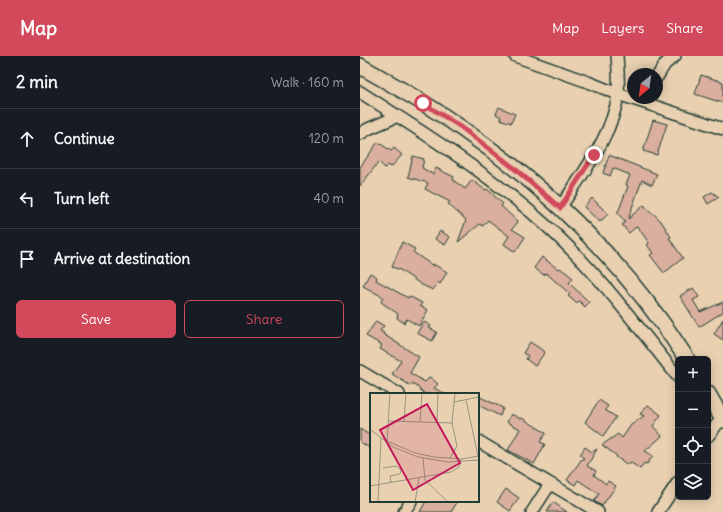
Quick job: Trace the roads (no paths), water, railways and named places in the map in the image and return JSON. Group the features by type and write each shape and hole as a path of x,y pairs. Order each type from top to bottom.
{"main road":[{"path":"360,66 461,127 514,168 560,208 618,266 672,335 685,356"},
{"path":"711,407 715,425"}],"street":[{"path":"515,56 627,96"},
{"path":"560,208 605,135 618,94 617,56"},
{"path":"662,68 675,56"},
{"path":"360,92 489,177 551,230 587,267 675,373"},
{"path":"655,104 723,129"},
{"path":"360,134 398,116"},
{"path":"360,371 397,393"},
{"path":"479,442 598,512"},
{"path":"532,512 550,484"},
{"path":"658,512 675,486"},
{"path":"404,512 410,502"}]}
